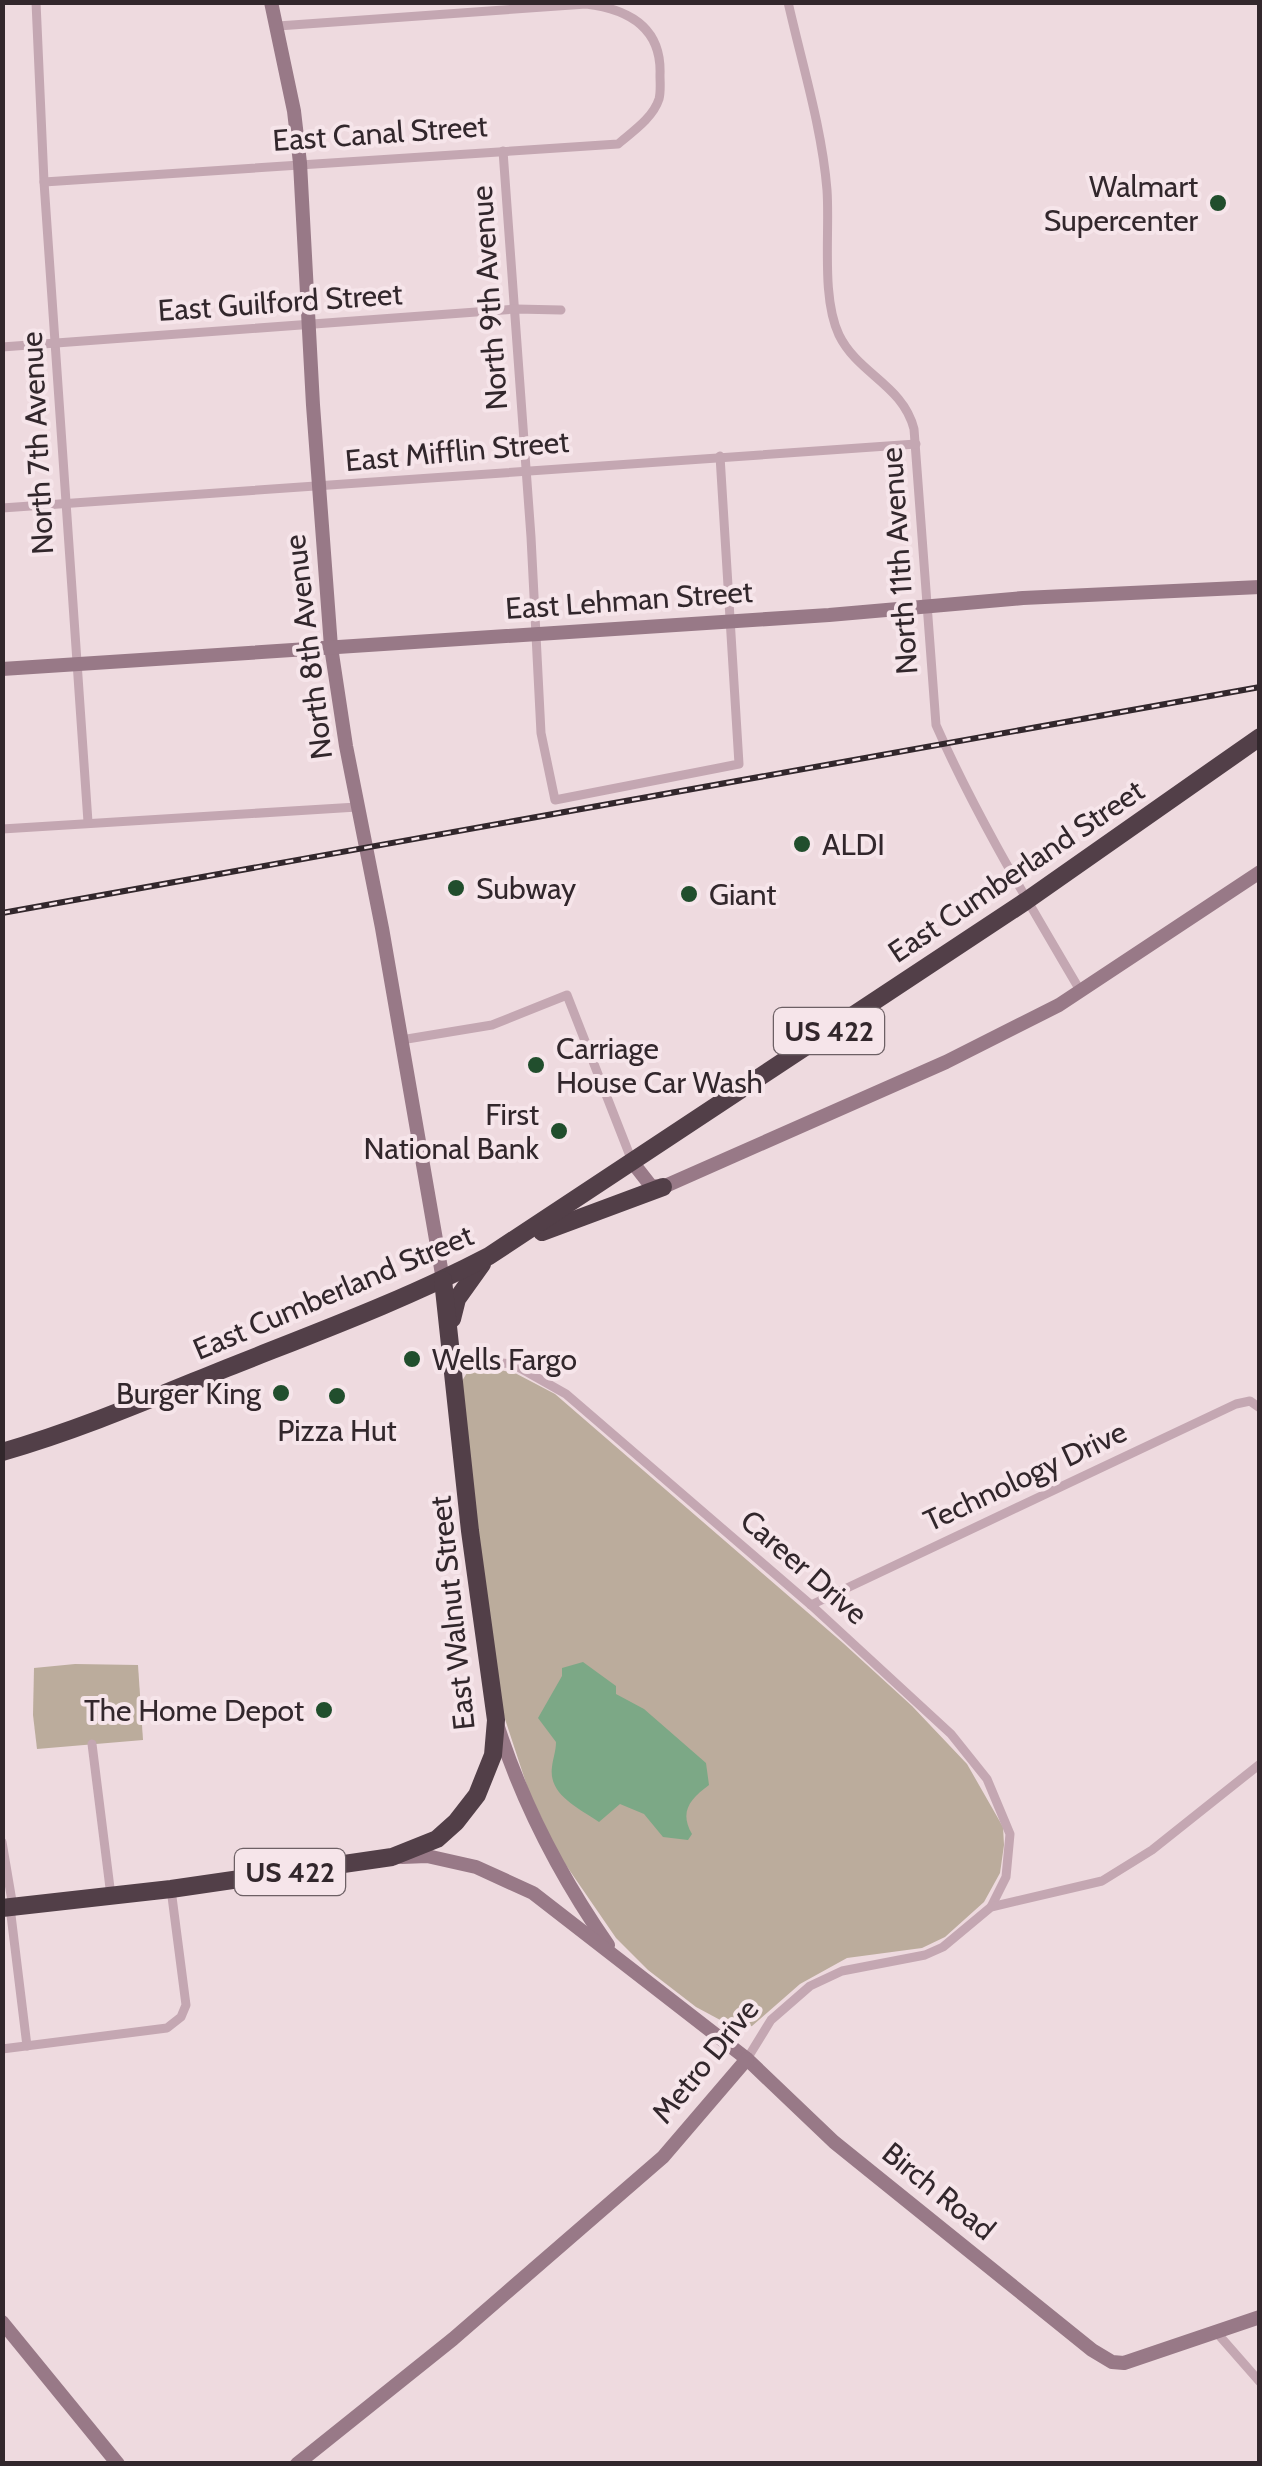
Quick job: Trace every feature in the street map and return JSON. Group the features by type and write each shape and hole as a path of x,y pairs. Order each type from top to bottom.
{"highway":[{"name":"East Cumberland Street","path":"2,1452 175,1389 443,1280 489,1256 1026,901 1260,736"},
{"path":"508,1244 663,1187"},
{"name":"US 422","path":"450,1334 457,1299 489,1256"},
{"name":"East Walnut Street","path":"9,1907 392,1857 436,1839 468,1808 486,1778 496,1720 470,1532 443,1280"}],"street":[{"name":"North 7th Avenue","path":"36,2 44,182 88,822"},
{"name":"North 8th Avenue","path":"272,2 300,163 331,647 443,1280"},
{"name":"North 11th Avenue","path":"788,2 827,188 832,313 839,336 853,356 897,394 910,414 916,444 936,725 1026,901 1081,992"},
{"name":"East Canal Street","path":"44,182 618,144 644,122 660,99 660,59 644,25 615,8 586,4 278,26"},
{"name":"North 9th Avenue","path":"503,150 541,733 555,800 739,764 731,621"},
{"name":"East Guilford Street","path":"2,347 516,309 561,310"},
{"name":"East Mifflin Street","path":"2,508 916,444"},
{"path":"720,456 731,621"},
{"name":"East Lehman Street","path":"2,668 536,635 1023,598 1260,587"},
{"path":"2,829 357,808"},
{"path":"401,1040 500,1023 567,995 633,1163 651,1186 663,1187 946,1062 1081,992 1260,872"},
{"name":"Career Drive","path":"452,1358 513,1364 566,1394 811,1605 938,1721 987,1780 1004,1814 1010,1848 1002,1888 991,1908"},
{"name":"Technology Drive","path":"811,1605 1236,1404 1250,1401 1260,1408"},
{"name":"Birch Road","path":"496,1720 550,1856 617,1958"},
{"path":"92,1744 111,1896"},
{"name":"Metro Drive","path":"298,2464 453,2339 663,2156 746,2059 770,2020 810,1986 842,1971 925,1955 943,1947 991,1908 1072,1890 1126,1869 1260,1764"},
{"path":"2,1842 27,2046"},
{"name":"Birch Road","path":"392,1857 428,1856 476,1867 532,1893 746,2059 834,2142 1092,2350 1112,2362 1124,2363 1260,2317"},
{"path":"2,2049 166,2028 181,2017 186,2005 170,1889"},
{"path":"2,2322 118,2464"},
{"path":"1217,2333 1260,2382"}],"shaded area":[{"path":"470,1368 515,1373 555,1394 843,1643 912,1706 967,1764 1003,1827 1004,1845 1000,1873 984,1902 945,1937 922,1948 847,1958 800,1984 752,2026 737,2029 696,2007 648,1970 616,1938 559,1855 529,1792 503,1713 465,1440 462,1381"},
{"path":"583,1662 616,1686 616,1694 644,1709 706,1763 709,1785 689,1806 686,1819 692,1834 688,1840 663,1837 644,1814 620,1804 599,1822 566,1800 555,1785 552,1767 556,1742 538,1718 562,1676 562,1668"},
{"path":"138,1665 143,1740 37,1749 34,1668"}],"railway":[{"path":"2,913 1260,687"}],"place":[{"name":"Walmart Supercenter","path":"1218,203"},
{"name":"ALDI","path":"802,844"},
{"name":"Subway","path":"456,888"},
{"name":"Giant","path":"689,894"},
{"name":"Carriage House Car Wash","path":"536,1065"},
{"name":"First National Bank","path":"559,1131"},
{"name":"Wells Fargo","path":"412,1359"},
{"name":"Burger King","path":"281,1393"},
{"name":"Pizza Hut","path":"337,1396"},
{"name":"The Home Depot","path":"324,1710"}]}
